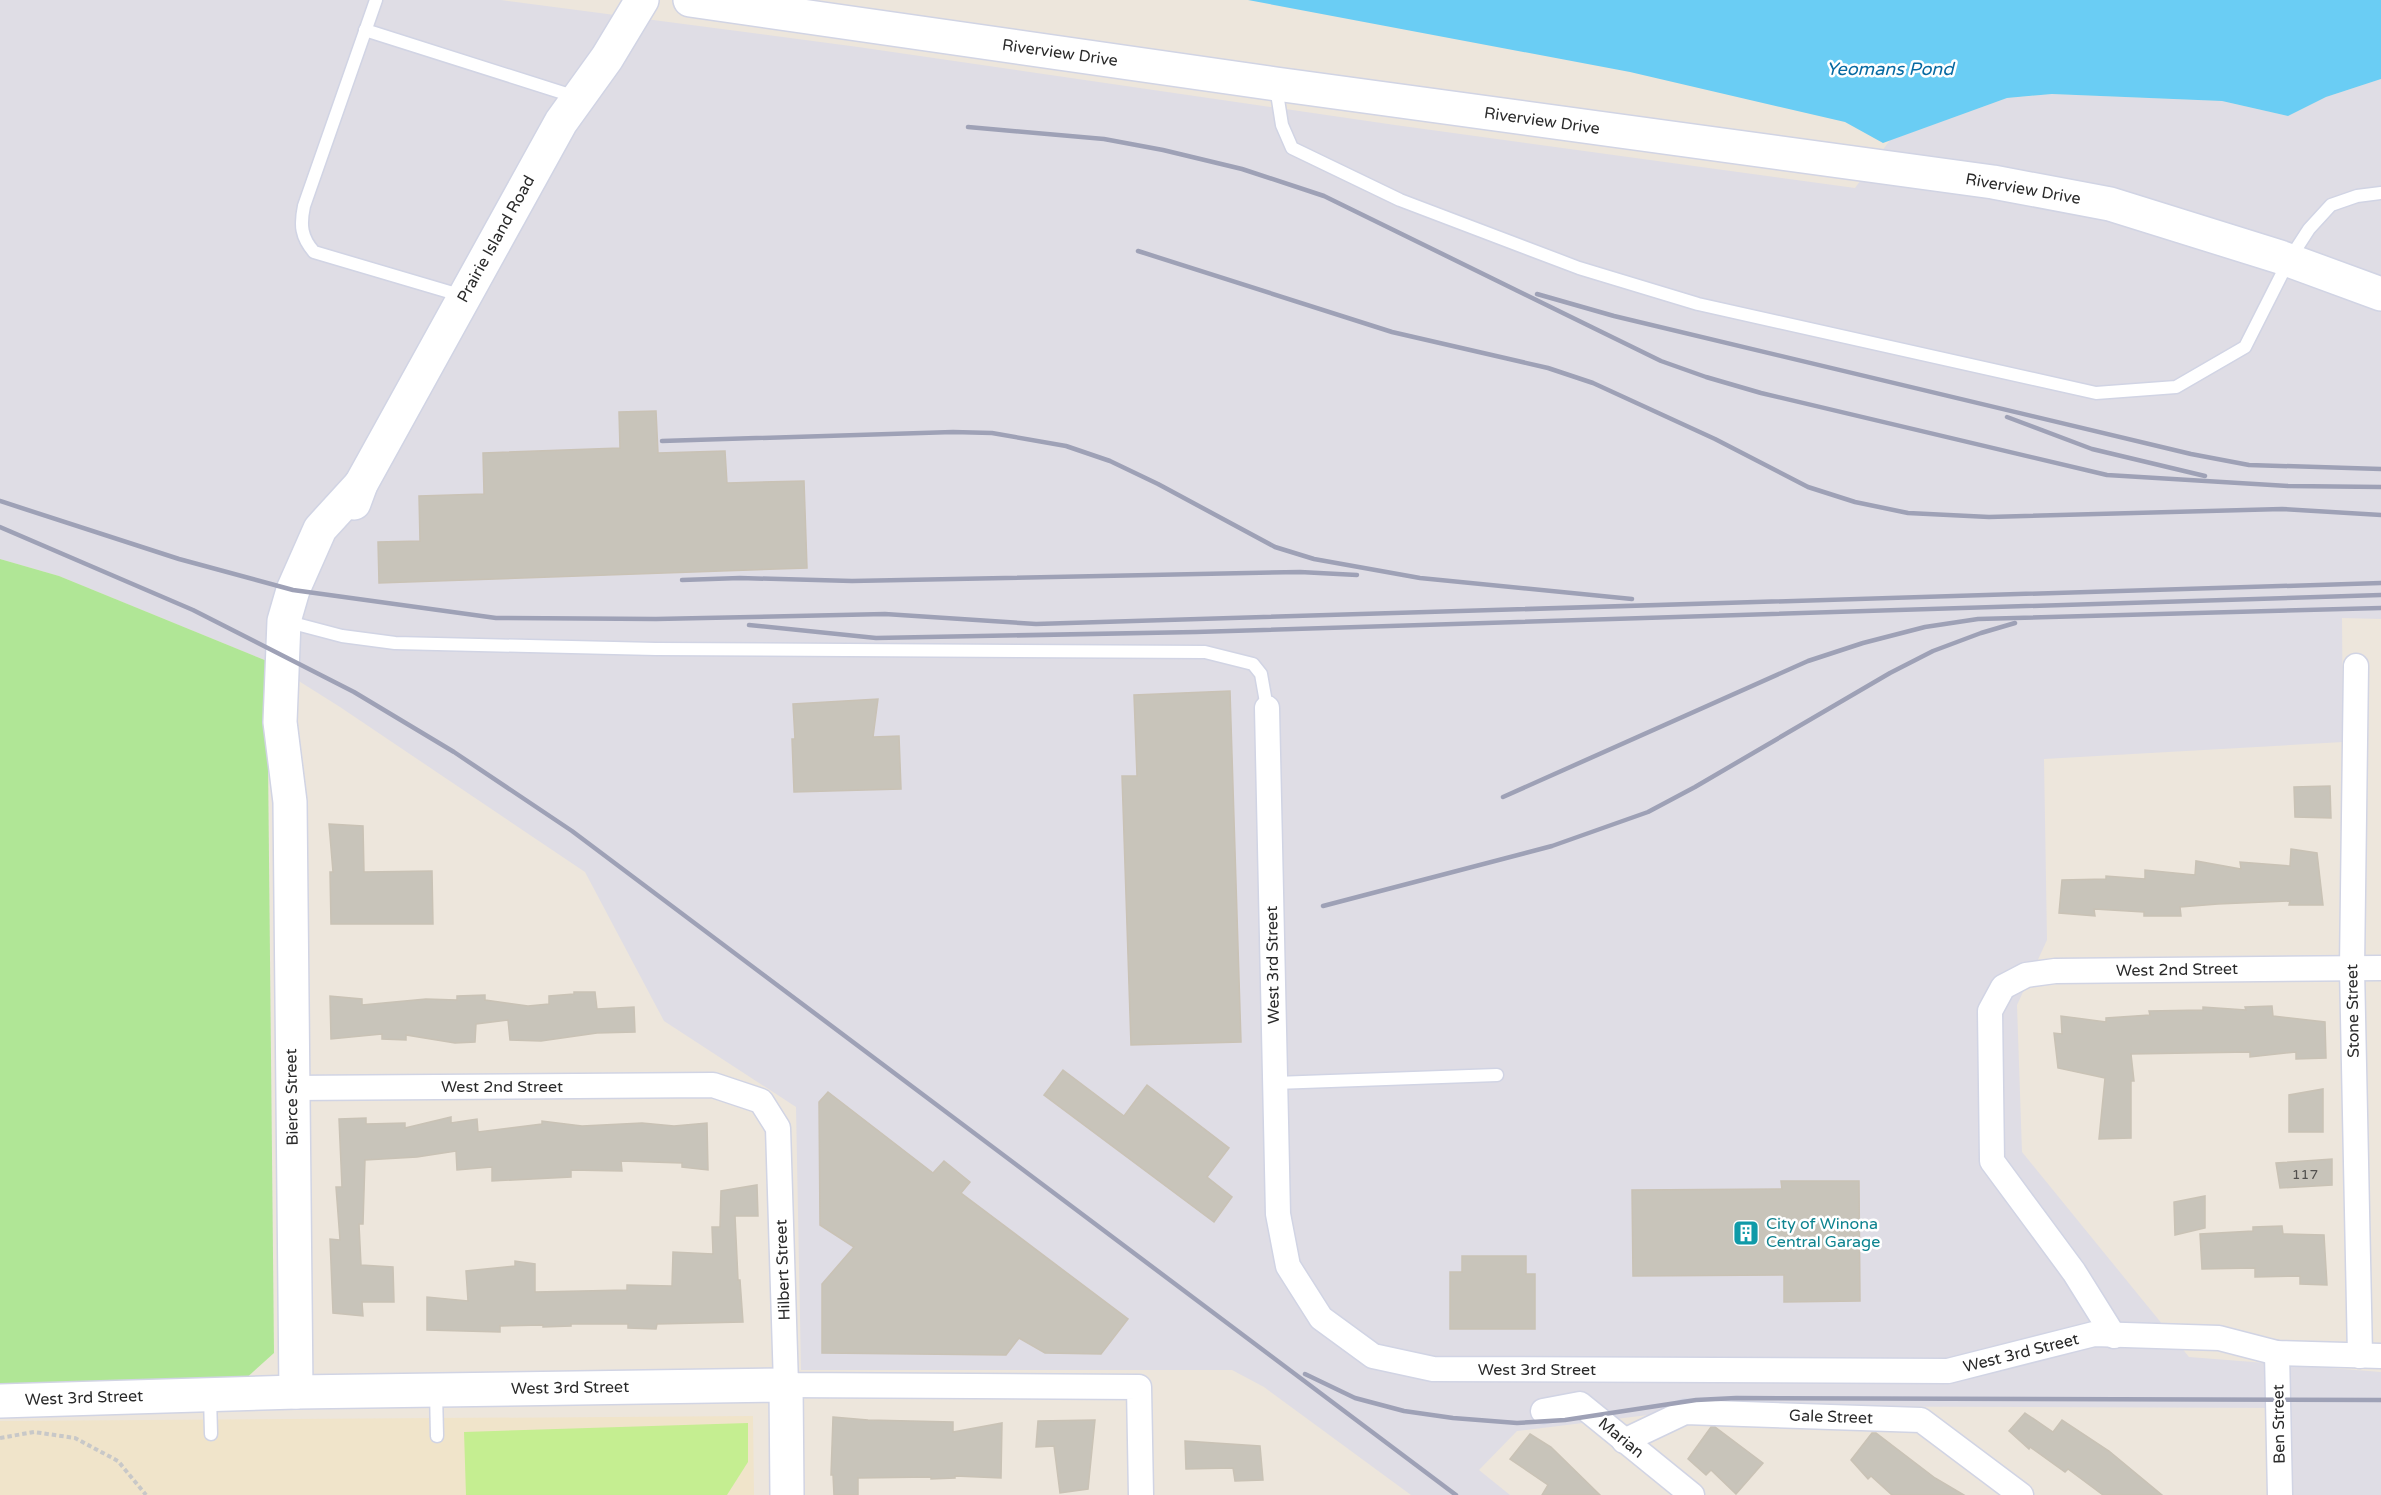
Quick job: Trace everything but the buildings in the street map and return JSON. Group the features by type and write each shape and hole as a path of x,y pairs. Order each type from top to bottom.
{"street":[{"name":"Prairie Island Road","path":"294,624 293,590 320,530 361,484 561,122 608,58 642,0"},
{"name":"Riverview Drive","path":"690,0 1276,84 1993,182 2110,204 2289,260 2381,294"},
{"name":"Bierce Street","path":"294,624 299,663 300,732 290,802 291,1088 296,1392"},
{"name":"Stone Street","path":"2356,666 2352,968 2370,1356"},
{"name":"West 3rd Street","path":"1267,708 1278,1214 1288,1266 1321,1318 1373,1356 1433,1369 1948,1371 2094,1334 2219,1338 2277,1353 2370,1356"},
{"name":"West 2nd Street","path":"2114,1336 2074,1272 1992,1161 1990,1011 2004,987 2026,975 2055,971 2381,968"},
{"name":"West 2nd Street","path":"291,1088 713,1085"},
{"name":"Hilbert Street","path":"713,1085 761,1101 778,1128 787,1495"},
{"name":"Ben Street","path":"2277,1353 2280,1495"},
{"name":"West 3rd Street","path":"0,1401 296,1392 786,1385 1139,1387 1141,1495"},
{"name":"Marian","path":"1543,1411 1580,1404 1692,1495"},
{"name":"Gale Street","path":"1624,1441 1685,1412 1921,1420 2020,1495"}],"lane":[{"path":"376,0 304,206 300,224 303,237 314,252 464,297"},
{"path":"365,30 579,98"},
{"path":"1276,84 1282,125 1292,148 1400,200 1578,268 1698,304 2096,393 2176,387 2245,347 2289,260 2309,229 2331,205 2357,196 2381,194"},
{"path":"294,624 342,636 395,643 656,649 1205,652 1253,664 1261,674 1267,708"},
{"path":"1275,1083 1497,1075"},
{"path":"436,1390 437,1436"},
{"path":"210,1394 211,1434"}],"path":[{"path":"0,1438 34,1432 75,1438 118,1461 146,1495"}],"shaded area":[{"path":"0,0 501,0 858,47 1395,125 1855,188 1890,140 2007,98 2053,94 2222,101 2288,116 2326,97 2381,79 2381,619 2342,618 2343,742 2044,759 2047,940 2017,1005 2022,1152 2189,1357 2381,1372 2381,1495 2288,1495 2285,1408 1721,1406 1517,1431 1479,1470 1510,1495 1411,1495 1264,1387 1232,1370 801,1370 796,1107 664,1021 585,872 340,707 267,661 59,576 0,559"},
{"path":"753,1416 754,1495 0,1495 0,1421"}],"green space":[{"path":"0,559 59,576 267,661 274,1353 243,1381 0,1384"},
{"path":"748,1423 748,1462 727,1495 466,1495 464,1432"}],"water":[{"name":"Yeomans Pond","path":"1248,0 2381,0 2381,79 2326,97 2288,116 2222,101 2052,94 2007,98 1883,143 1845,122 1630,72"}],"railway":[{"path":"968,127 1104,139 1163,150 1242,169 1324,196 1661,361 1761,393 2107,475 2288,486 2381,487"},
{"path":"1138,251 1392,332 1548,368 1593,383 1715,439 1808,487 1855,502 1908,513 1989,517 2282,509 2381,515"},
{"path":"1537,294 1614,316 2191,454 2249,465 2381,469"},
{"path":"2007,417 2092,449 2205,476"},
{"path":"662,441 953,432 992,433 1066,446 1110,461 1275,547 1314,559 1420,578 1632,599"},
{"path":"0,501 179,559 293,590 496,618 656,619 885,614 1036,624 2381,583"},
{"path":"0,527 193,610 354,692 454,752 572,831 1456,1495"},
{"path":"682,580 740,578 852,581 1300,572 1357,575"},
{"path":"749,625 876,638 1196,632 2381,595"},
{"path":"1503,797 1808,661 1863,643 1925,627 1978,619 2381,608"},
{"path":"1323,906 1552,846 1648,812 1890,673 1933,651 2015,623"},
{"path":"1305,1374 1355,1398 1404,1411 1517,1423 1565,1420 1696,1400 1736,1398 2381,1400"}],"place":[{"name":"City of Winona Central Garage","path":"1746,1233"}]}
